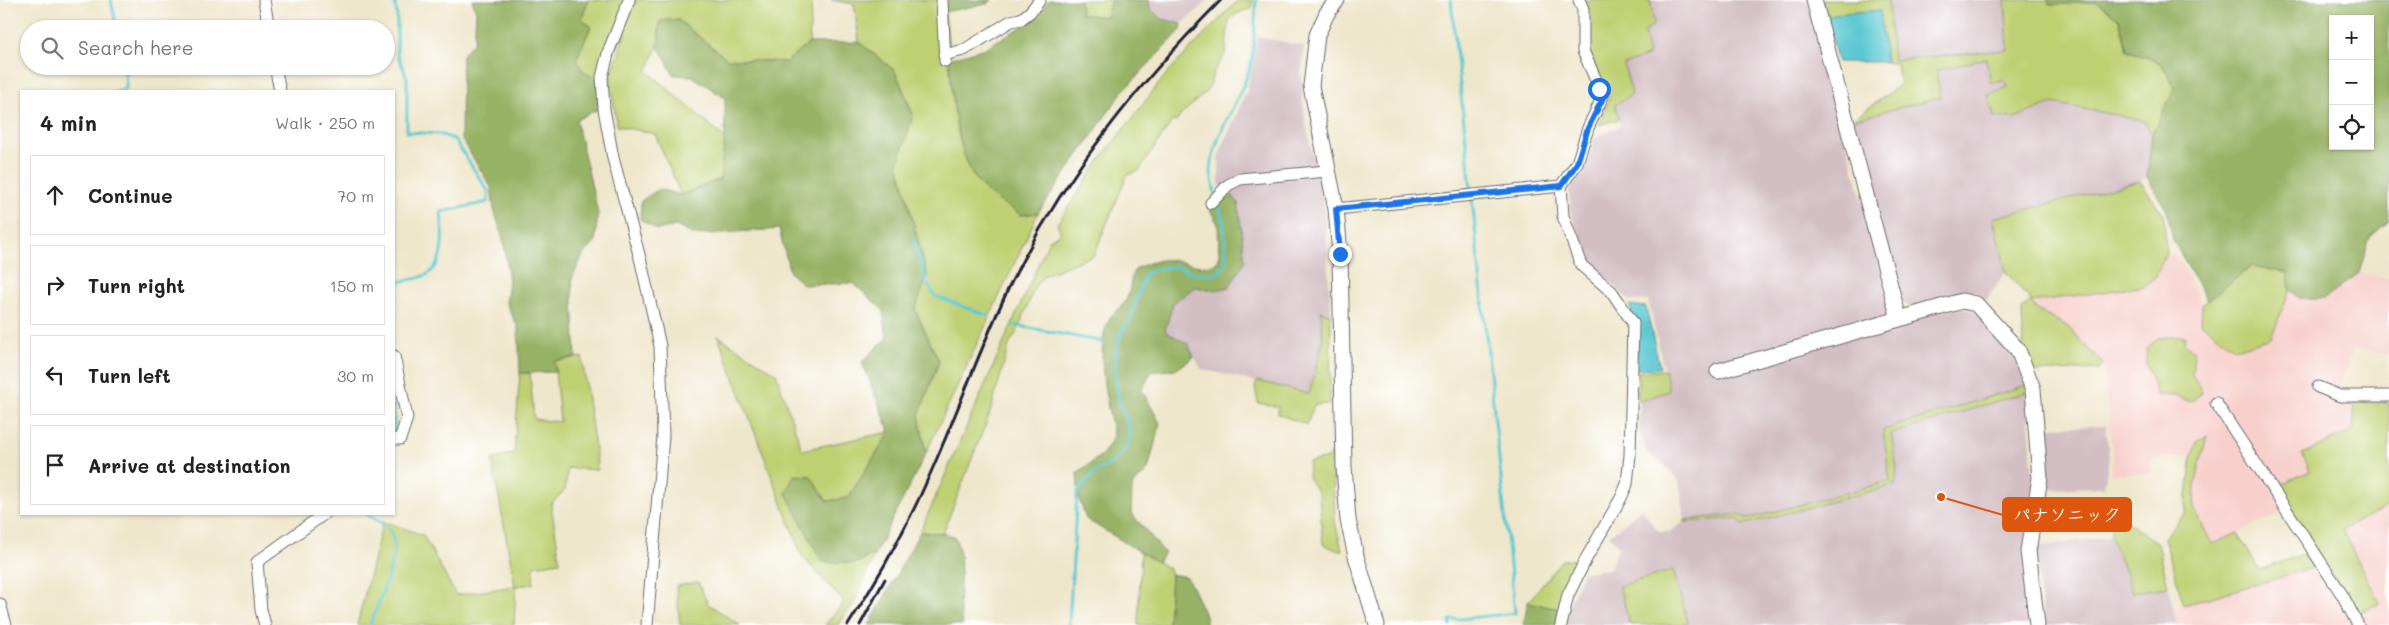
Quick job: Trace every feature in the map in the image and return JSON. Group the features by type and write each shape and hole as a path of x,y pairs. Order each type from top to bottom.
{"street":[{"path":"264,0 267,20"},
{"path":"629,0 609,50 602,77 604,109 613,158 641,262 660,346 663,436 647,625"},
{"path":"942,0 944,59 964,50 1011,21 1021,19 1040,0"},
{"path":"1337,0 1327,13 1317,35 1311,86 1336,209 1340,254 1344,467 1348,520 1356,556 1377,625"},
{"path":"1562,625 1568,595 1627,484 1630,455 1632,323 1619,301 1581,265 1575,255 1562,216 1561,186 1577,163 1588,128 1603,96 1583,51 1583,9 1580,0"},
{"path":"1814,0 1899,319"},
{"path":"277,75 280,90"},
{"path":"1211,203 1228,185 1240,179 1328,171"},
{"path":"1336,209 1561,186"},
{"path":"1718,371 1962,301 1976,304 2018,350 2034,390 2040,478 2028,551 2037,625"},
{"path":"395,361 407,418 397,439"},
{"path":"2318,386 2340,396 2389,396"},
{"path":"2216,403 2338,588 2358,625"},
{"path":"265,625 261,610 257,562 323,515"},
{"path":"0,604 6,625"}],"shaded area":[{"path":"1149,0 1208,0 1182,24 1162,19 1150,9"},
{"path":"1650,0 1808,0 1891,308 1885,318 1963,308 1974,311 2013,354 2027,385 1883,430 1891,481 1747,519 1738,514 1685,520 1679,481 1663,463 1648,454 1639,433 1640,401 1669,391 1648,300 1630,301 1590,263 1571,215 1569,186 1587,162 1594,138 1620,126 1615,104 1632,95 1624,65 1644,32 1654,24"},
{"path":"1822,0 2022,0 2014,118 2052,103 2143,120 2152,134 2147,177 2140,181 1993,218 2006,272 1985,302 1975,291 1912,308 1900,301 1852,120 1900,85 1897,64 1886,62 1880,10 1826,15"},
{"path":"1258,37 1304,46 1301,76 1305,121 1324,205 1331,315 1321,311 1323,341 1309,394 1201,369 1188,344 1165,331 1173,303 1195,287 1215,290 1230,193 1219,185 1219,155 1247,90"},
{"path":"2166,253 2178,257 2202,305 2201,323 2271,338 2290,290 2299,298 2325,298 2359,273 2389,278 2389,354 2353,348 2335,398 2389,403 2389,625 2177,625 2173,608 2319,566 2357,613 2282,513 2213,544 2194,508 2195,486 2207,436 2197,442 2192,455 2152,460 2151,474 2110,474 2113,458 2103,364 2067,326 2038,311 2031,301 2144,286 2156,276"},
{"path":"2027,392 2033,482 2031,625 1565,625 1566,614 1583,572 1610,569 1619,546 1609,536 1641,509 1659,532 1669,532 1684,522 1738,518 1743,525 1895,485 1897,469 1891,434"},
{"path":"2106,426 2109,458 2104,487 2046,489 2043,427"},
{"path":"2111,537 2133,592 2168,587 2177,625 2044,625 2035,547"}],"green space":[{"path":"472,0 588,0 582,19 591,26 576,60 584,72 598,80 600,108 576,120 598,213 595,243 584,253 572,278 576,357 554,361 556,372 520,373 518,327 506,303 509,281 504,242 494,210 491,187 461,138 462,55 474,42 476,12"},
{"path":"588,0 812,0 809,43 786,62 727,59 677,19 660,22 658,46 647,71 725,138 720,180 681,195 655,134 617,126 610,77 626,33 598,80 584,72 576,60 591,27 582,19"},
{"path":"831,0 944,0 956,124 972,175 1021,215 1038,213 926,453 919,415 939,361 915,310 927,276 898,163 913,114 895,71 859,42 854,4"},
{"path":"944,0 992,0 987,4 944,12"},
{"path":"1049,0 1080,0 1081,14 1106,17 1111,0 1149,0 1150,9 1162,19 1182,24 1181,30 1123,91 1038,213 1021,215 986,191 976,179 968,164 957,130 949,59 985,48 1035,19"},
{"path":"1080,0 1111,0 1106,17 1081,14"},
{"path":"1238,0 1253,0 1251,9 1235,15 1228,24 1225,54 1213,73 1210,85 1203,95 1176,122 1172,121 1139,171 1127,175 1094,255 1045,275 1035,286 1019,328 1009,345 991,410 943,533 920,532 1049,240 1061,233 1057,224 1101,158 1168,72"},
{"path":"1585,0 1650,0 1654,24 1644,32 1649,55 1624,65 1632,95 1615,104 1619,119 1599,125 1609,97 1588,48 1588,7"},
{"path":"1822,0 1888,0 1893,60 2008,50 2005,0 2048,0 2050,5 2096,2 2119,19 2127,50 2161,63 2175,88 2152,134 2143,120 2052,103 2014,118 1994,117 1988,95 2008,87 2005,79 1991,83 1986,58 1936,71 1941,97 1852,120 1900,85 1897,64 1886,62 1880,10 1826,15"},
{"path":"2048,0 2389,0 2389,221 2370,237 2359,273 2325,298 2299,298 2290,290 2288,273 2252,266 2207,301 2173,240 2167,211 2147,177 2152,134 2175,88 2161,63 2127,50 2119,19 2096,2 2049,5"},
{"path":"677,19 727,59 786,62 809,43 859,42 895,71 913,115 898,163 927,276 915,310 939,361 919,415 926,453 875,554 856,563 822,562 786,493 794,475 811,476 827,501 848,498 890,432 862,362 887,337 883,310 853,283 804,285 790,273 779,229 694,235 676,226 657,230 640,219 641,201 659,189 681,195 720,179 725,138 725,98 692,76 674,75 658,46 660,21"},
{"path":"2140,181 2164,215 2166,253 2156,276 2144,286 2031,302 2038,311 2067,326 2103,364 2099,369 2035,372 2023,347 2022,309 2031,301 2006,272 1993,218"},
{"path":"1230,193 1238,202 1245,261 1229,287 1215,290 1195,287 1173,303 1165,331 1188,344 1194,357 1177,369 1151,372 1142,390 1160,423 1148,470 1132,486 1131,513 1165,553 1157,562 1086,519 1079,499 1077,473 1101,455 1112,438 1113,431 1107,404 1102,358 1105,330 1112,315 1126,301 1133,274 1139,267 1164,260 1201,266 1216,263 1219,259 1218,224 1208,207"},
{"path":"2252,266 2288,273 2290,290 2271,338 2235,349 2201,323 2202,305"},
{"path":"1321,311 1331,315 1330,404 1314,405 1307,425 1278,414 1278,407 1258,403 1255,387 1257,381 1309,394 1323,341"},
{"path":"718,336 776,373 802,450 890,432 848,498 827,501 856,563 875,554 854,603 838,625 825,625 844,602 802,556"},
{"path":"2185,336 2184,343 2194,351 2192,374 2202,392 2191,402 2176,396 2157,395 2146,364 2147,347 2158,338"},
{"path":"582,357 598,470 568,468 565,490 551,504 560,562 534,566 533,584 516,586 514,625 357,625 383,521 423,535 456,595 515,586 492,460 514,453 520,373 530,373 534,419 560,422 554,361"},
{"path":"1665,370 1669,391 1640,401 1638,398 1638,372"},
{"path":"2027,385 2027,392 1891,434 1897,469 1895,485 1742,525 1738,518 1684,522 1685,520 1739,514 1747,519 1890,481 1883,430"},
{"path":"2355,400 2389,403 2389,506 2342,530 2380,603 2357,614 2277,486 2310,471 2302,454 2353,430"},
{"path":"2207,435 2195,486 2194,508 2212,544 2238,533 2259,570 2308,552 2319,566 2184,605 2164,538 2185,513 2192,455 2197,442"},
{"path":"1332,453 1335,522 1342,550 1336,550 1323,544 1319,494 1308,477 1309,462 1329,458"},
{"path":"2118,516 2158,543 2168,587 2133,592 2111,537 2111,518"},
{"path":"920,532 943,533 954,536 960,557 959,603 963,625 869,625"},
{"path":"1141,552 1168,568 1171,574 1168,625 1138,625"},
{"path":"1581,559 1558,609 1528,602 1562,560"},
{"path":"1673,570 1688,622 1679,625 1630,625 1619,586"},
{"path":"1171,574 1187,577 1206,617 1206,625 1168,625"},
{"path":"698,582 708,604 740,625 680,625 676,586"},
{"path":"1528,602 1558,609 1558,625 1523,625"}],"water":[{"path":"1880,10 1886,62 1838,62 1826,15"},
{"path":"1629,305 1646,307 1660,368 1636,369 1637,326"}],"waterway":[{"path":"111,0 115,20"},
{"path":"394,0 397,14 397,53 407,78 407,132 439,134 454,139 488,191 488,202 441,212 441,254 434,269 420,278 395,283"},
{"path":"1215,194 1211,174 1213,156 1217,142 1243,86 1252,58 1256,0"},
{"path":"1451,0 1471,189"},
{"path":"120,90 126,88 125,75"},
{"path":"1450,625 1450,620 1515,613 1472,199"},
{"path":"1069,625 1077,493 1095,472 1114,462 1123,453 1129,439 1129,426 1119,403 1115,373 1116,350 1121,332 1130,320 1145,274 1157,269 1175,266 1197,274 1218,273 1226,263 1224,223 1217,200"},
{"path":"914,240 927,284 935,296 989,316"},
{"path":"1014,325 1104,342"},
{"path":"368,515 386,527 391,532 394,540 394,551 388,578 370,625"}],"railway":[{"path":"848,625 882,569 913,511 1001,304 1055,204 1105,132 1132,98 1221,0"},
{"path":"860,625 885,579"}],"place":[{"name":"パナソニック","path":"1941,497"}],"route":[{"path":"1340,254 1336,209 1514,189 1561,186 1577,163 1588,128 1602,100 1603,96 1599,89"}]}
